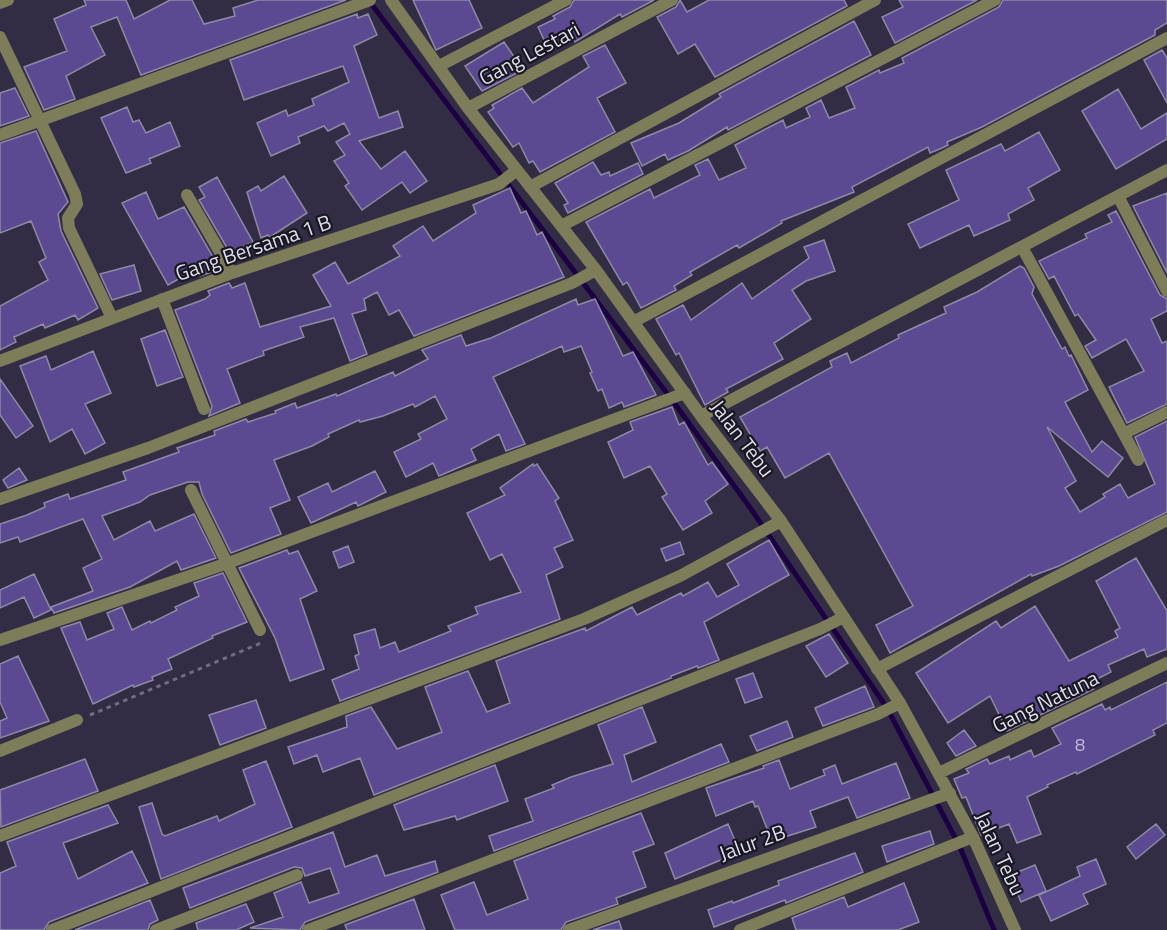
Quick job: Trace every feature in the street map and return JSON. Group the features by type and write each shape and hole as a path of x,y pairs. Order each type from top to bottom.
{"street":[{"path":"0,3 8,0"},
{"name":"Jalan Tebu","path":"391,0 514,173 530,187 561,226 593,273 633,322 682,394 701,416 778,522 877,669 939,773 947,794 1015,930"},
{"path":"439,66 566,0"},
{"name":"Gang Lestari","path":"468,108 672,0"},
{"path":"530,187 875,0"},
{"path":"561,226 994,0"},
{"path":"0,135 366,2"},
{"path":"0,37 77,199 68,218 71,234 112,318"},
{"path":"633,322 1167,38"},
{"path":"701,416 1167,170"},
{"name":"Gang Bersama 1 B","path":"0,361 232,273 499,184 514,173"},
{"path":"187,195 232,273"},
{"path":"1118,196 1167,291"},
{"path":"1022,247 1138,460"},
{"path":"0,500 148,448 593,273"},
{"path":"162,299 204,409"},
{"path":"0,640 228,563 682,394"},
{"path":"1125,433 1167,412"},
{"path":"191,490 260,630"},
{"path":"877,669 1167,520"},
{"path":"0,836 584,619 680,576 778,522"},
{"path":"52,930 820,629 841,618"},
{"name":"Gang Natuna","path":"939,773 1167,663"},
{"path":"309,930 878,714 897,704"},
{"path":"0,751 77,720"},
{"name":"Jalur 2B","path":"569,930 947,794"},
{"path":"740,930 969,839"},
{"path":"156,930 297,875"}],"path":[{"path":"77,720 258,646 263,640 260,630"}],"building":[{"path":"84,0 126,0 134,19 170,0 192,0 204,24 235,16 233,8 258,0 346,0 141,75 117,17 91,27 105,55 66,76 75,99 44,110 24,67 67,51 54,19 86,5"},
{"path":"413,0 469,0 482,28 436,50"},
{"path":"574,0 654,0 622,17 620,14 575,42 572,35 548,48 538,27 555,19 553,16 570,7"},
{"path":"680,0 687,12 709,0 844,0 847,6 715,77 695,44 678,54 657,17 676,7"},
{"path":"899,0 977,0 895,43 882,17 903,7"},
{"path":"1003,0 1167,0 1167,23 1155,30 1155,35 982,127 947,142 948,145 930,153 928,147 852,187 854,192 781,221 782,223 739,248 737,245 690,272 692,275 674,286 676,290 641,308 627,282 623,285 586,222 650,189 654,198 700,175 695,165 708,159 719,180 746,168 735,145 783,120 786,128 810,117 806,108 821,100 829,118 855,108 846,87 879,70 880,73 904,63 902,58 999,7"},
{"path":"357,14 358,18 368,14 377,35 354,46 379,118 398,111 403,127 359,141 381,169 405,151 427,181 410,193 402,182 362,210 345,186 349,183 334,161 345,155 336,142 350,134 344,123 328,131 324,126 298,137 300,143 271,156 257,123 286,110 288,116 314,105 312,99 349,82 343,66 244,100 230,60"},
{"path":"854,21 871,55 728,130 727,127 688,151 668,160 665,154 642,166 631,143 679,123 721,97 719,94"},
{"path":"504,42 523,70 482,91 465,66"},
{"path":"605,45 626,83 597,98 615,132 540,172 533,161 529,163 519,143 513,147 488,112 494,108 492,105 522,88 533,103 589,67 583,56"},
{"path":"1162,50 1167,58 1167,103 1144,60"},
{"path":"15,88 29,116 0,126 0,93"},
{"path":"1118,89 1141,129 1167,113 1167,139 1116,169 1082,111"},
{"path":"127,107 133,122 139,120 146,133 170,122 180,146 149,159 151,163 126,173 101,118"},
{"path":"36,131 68,202 58,214 61,231 98,308 78,320 75,315 45,328 43,324 14,337 16,342 0,350 0,306 48,280 39,262 46,258 31,221 0,233 0,143"},
{"path":"1039,132 1060,170 1028,188 1034,200 1008,214 1010,220 974,236 969,225 920,248 908,224 959,200 946,170 1001,144 1005,151"},
{"path":"593,162 601,175 609,172 610,176 638,163 643,174 568,213 564,205 568,203 555,183"},
{"path":"284,176 307,213 270,237 268,235 261,238 247,192 258,186 261,191"},
{"path":"217,177 253,242 230,253 199,200 205,197 199,187"},
{"path":"510,188 521,213 526,211 537,235 542,232 564,277 414,336 399,310 389,315 377,292 364,299 366,310 352,314 367,354 350,361 334,318 300,327 304,337 263,351 264,355 227,369 240,403 209,416 212,406 175,310 205,299 210,295 208,291 229,283 232,288 245,283 260,327 331,306 313,275 335,262 348,284 400,256 393,246 423,226 433,241 476,213 473,205"},
{"path":"146,192 158,219 184,207 220,269 200,276 196,269 168,285 122,203"},
{"path":"1167,193 1167,273 1133,206"},
{"path":"1116,211 1160,295 1167,299 1167,311 1151,319 1162,343 1167,341 1167,404 1127,423 1109,387 1144,371 1126,339 1092,358 1085,346 1096,340 1078,314 1075,316 1054,276 1049,279 1039,261 1087,238 1085,234 1112,222 1108,215"},
{"path":"824,240 835,271 806,281 792,290 811,319 774,343 783,359 726,389 728,392 705,405 679,353 676,355 656,319 683,305 691,320 742,283 752,299 809,258 804,247"},
{"path":"134,265 141,291 112,300 100,274"},
{"path":"1020,266 1024,268 1034,287 1032,294 1062,349 1065,347 1069,356 1071,355 1088,390 1065,402 1092,452 1102,441 1123,458 1108,477 1047,427 1076,481 1065,488 1080,512 1105,497 1103,494 1120,484 1128,498 1155,484 1135,437 1167,421 1167,512 1059,566 1032,576 1031,574 890,653 876,625 913,606 829,453 785,478 767,447 760,451 740,417 832,367 830,361 847,353 851,363 899,338 898,335 946,313 944,307 977,292"},
{"path":"576,299 578,305 595,299 623,356 633,352 656,395 624,407 622,402 609,408 602,389 598,391 581,346 564,352 562,346 493,377 525,444 506,451 499,434 471,449 476,460 439,476 433,463 406,477 394,452 421,439 418,434 447,419 435,396 415,407 413,404 383,416 360,422 359,420 328,434 329,437 312,446 274,460 290,500 270,508 281,534 231,553 202,494 199,482 188,482 150,495 140,502 102,516 114,540 150,521 155,531 194,514 216,558 181,570 177,561 130,587 54,613 51,607 93,591 83,568 102,559 83,519 20,542 18,537 0,543 0,524 45,507 44,503 68,494 70,499 126,480 123,472 179,452 177,448 215,435 214,431 246,419 248,422 276,413 275,411 295,403 297,408 336,394 337,396 393,372 395,376 428,359 422,350 461,335 466,346 491,338"},
{"path":"165,330 183,377 157,386 141,339"},
{"path":"93,351 111,393 85,404 105,443 85,454 72,429 50,442 20,366 46,356 51,370"},
{"path":"0,379 33,426 16,438 0,415"},
{"path":"672,407 679,425 684,422 708,465 712,462 728,484 705,501 712,513 683,530 662,497 667,494 650,466 624,478 608,442 633,430 630,422"},
{"path":"533,464 534,466 537,464 559,498 555,501 573,540 554,548 563,567 546,575 560,619 340,701 332,680 359,669 355,656 359,654 354,635 375,629 380,648 395,642 399,652 451,631 448,626 478,614 475,607 521,592 502,554 490,560 467,513 505,495 500,488"},
{"path":"19,468 27,480 8,488 3,480"},
{"path":"375,471 386,492 358,506 356,502 311,523 298,497 328,483 332,492"},
{"path":"769,540 789,575 704,622 719,660 671,676 671,678 374,795 360,758 323,772 317,755 294,764 288,747 347,727 346,716 371,707 397,749 442,732 425,687 468,671 487,712 510,703 496,661 585,628 586,631 632,607 637,615 681,593 683,596 708,582 717,597 739,585 727,564"},
{"path":"680,542 684,554 666,561 661,549"},
{"path":"348,546 354,562 339,568 333,552"},
{"path":"287,550 289,554 298,551 317,591 300,599 324,669 290,681 275,638 239,568"},
{"path":"1136,558 1167,611 1167,649 1147,657 1144,649 1108,665 1111,672 1091,682 1094,689 1007,731 990,696 948,723 916,673 996,621 1001,628 1035,606 1069,661 1118,637 1115,631 1120,628 1096,581"},
{"path":"223,573 247,622 212,636 213,638 168,659 172,669 152,677 153,680 134,687 133,685 93,704 61,628 80,622 87,640 114,629 107,613 122,607 132,630 177,610 175,607 199,596 194,583"},
{"path":"34,574 51,610 34,618 24,597 0,608 0,590"},
{"path":"829,634 848,663 826,677 806,646"},
{"path":"18,656 49,721 0,738 0,721 7,718 0,702 0,664"},
{"path":"753,673 762,697 745,703 736,679"},
{"path":"1167,682 1167,723 1153,730 1155,735 1077,774 1076,772 1047,785 1048,787 1027,797 1041,834 1017,843 1009,824 981,835 966,797 962,798 954,779 969,773 966,769 987,759 990,764 1009,756 1010,760 1031,750 1034,757 1061,744 1052,728 1102,704 1105,710 1110,707 1111,710"},
{"path":"865,686 874,707 823,726 815,708"},
{"path":"256,700 266,728 220,745 209,715"},
{"path":"642,707 656,742 624,755 632,782 721,744 729,762 494,851 489,836 533,821 525,799 554,788 552,785 571,777 613,764 598,725"},
{"path":"787,721 793,737 757,751 750,736"},
{"path":"964,730 976,746 956,756 947,743"},
{"path":"85,759 98,791 1,827 0,790"},
{"path":"779,760 790,789 825,775 823,770 835,765 842,784 896,763 910,798 857,818 848,797 810,811 816,827 772,841 758,806 755,807 753,801 716,816 706,788 764,768 763,766"},
{"path":"266,761 292,827 161,879 139,807 152,803 162,834 165,836 217,816 219,821 255,804 243,770"},
{"path":"495,765 508,801 457,820 455,816 404,830 394,805"},
{"path":"108,805 118,823 63,843 78,879 132,851 148,883 49,922 44,930 0,930 0,873 16,866 7,842"},
{"path":"641,813 654,844 633,852 646,887 616,898 618,904 566,922 561,930 455,930 441,895 474,882 487,915 528,899 514,861"},
{"path":"728,824 740,852 675,879 665,853"},
{"path":"1156,824 1165,835 1136,859 1127,847"},
{"path":"930,831 934,844 887,862 882,846"},
{"path":"333,832 345,867 377,855 385,876 435,861 438,872 305,922 300,930 250,928 283,917 274,893 301,882 309,903 339,893 330,868 305,876 302,868 294,867 190,908 183,888"},
{"path":"855,853 863,872 786,903 785,900 714,927 708,910 732,901 733,903 779,885 778,881"},
{"path":"1096,859 1106,884 1083,894 1088,904 1051,921 1039,895 1080,876 1077,867"},
{"path":"1035,865 1046,891 1021,902 1010,875"},
{"path":"904,883 919,922 898,930 796,930 792,918 844,897 848,907"},
{"path":"414,899 425,930 347,930 345,925"},
{"path":"150,900 158,920 150,924 148,930 75,930"},
{"path":"246,904 254,922 236,930 198,930 196,923"},
{"path":"619,921 622,930 593,930"}],"waterway":[{"path":"369,1 672,400 751,509 887,708 960,847 994,930"}]}
